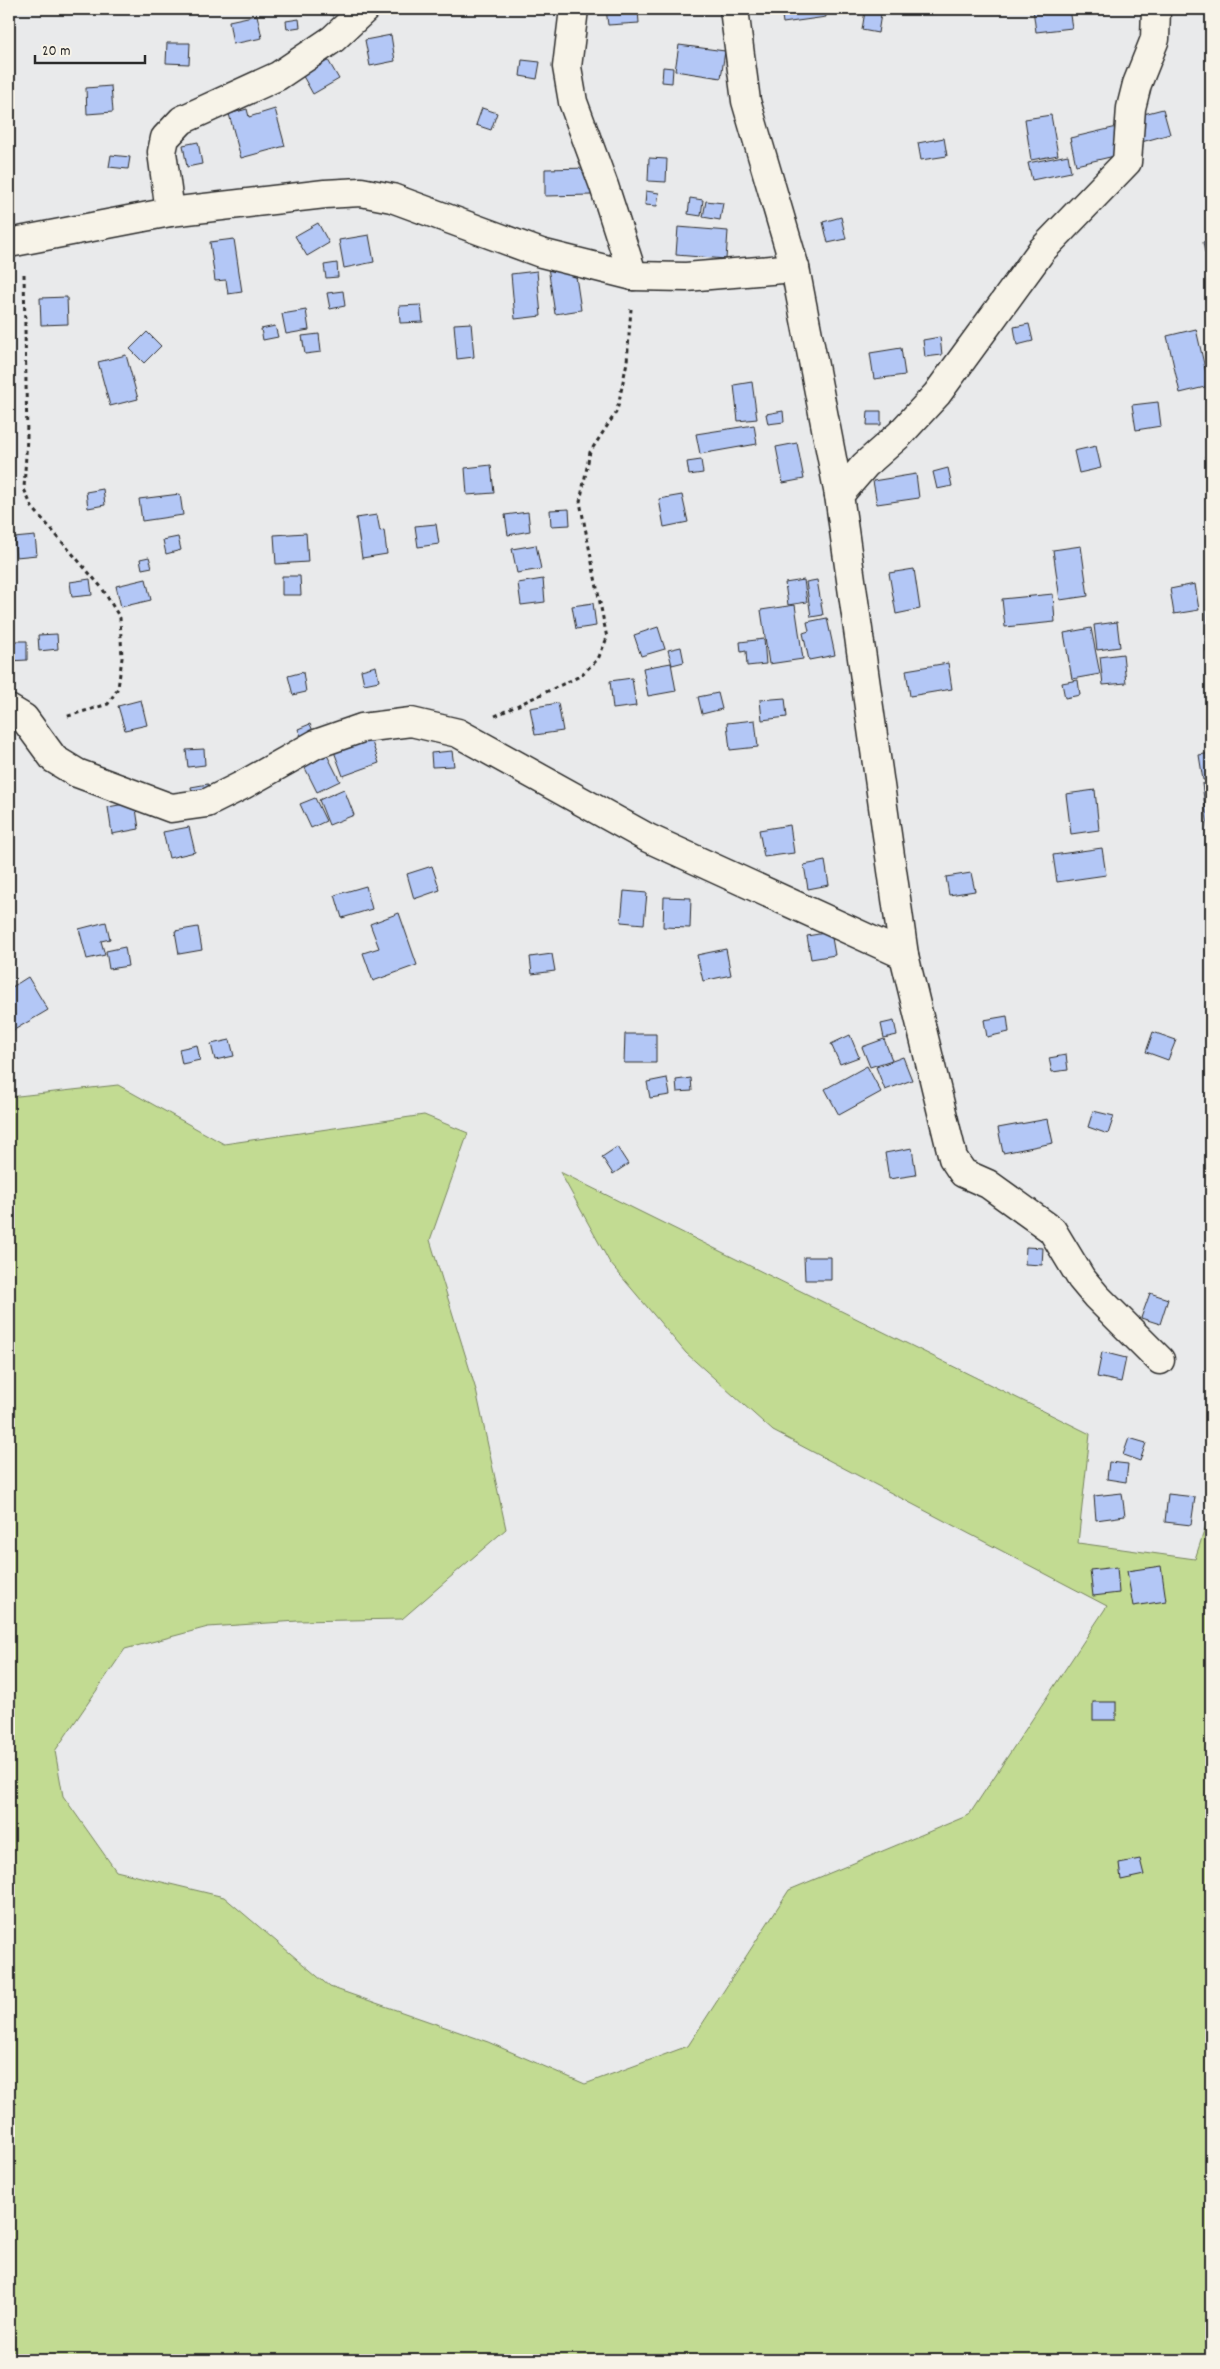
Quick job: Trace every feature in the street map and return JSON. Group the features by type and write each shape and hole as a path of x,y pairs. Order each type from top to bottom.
{"street":[{"path":"170,212 162,152 165,138 182,120 278,76 333,39 365,9"},
{"path":"574,9 567,67 573,102 604,186 633,276"},
{"path":"734,9 746,101 795,268 839,495 904,955 953,1158 963,1173 988,1184 1052,1230 1081,1278 1096,1296 1160,1360"},
{"path":"839,495 865,465 900,434 937,394 1042,250 1127,162 1131,108 1137,84 1155,39 1156,9"},
{"path":"16,242 170,212 326,194 361,192 392,198 542,253 633,276 686,277 795,268"},
{"path":"20,717 54,759 77,773 171,808 208,802 244,785 316,744 362,728 411,722 458,733 648,838 904,955"}],"path":[{"path":"16,242 28,437 24,489 32,507 102,588 120,618 122,658 118,688 108,704 20,717"},
{"path":"458,733 580,676 598,659 607,638 580,502 590,452 617,411 627,362 633,276"}],"green space":[{"path":"118,1085 224,1144 424,1115 468,1133 430,1240 476,1390 506,1529 402,1619 298,1621 208,1627 125,1649 55,1751 63,1796 116,1871 224,1897 330,1987 488,2042 585,2084 688,2046 789,1890 969,1815 1107,1606 773,1431 686,1353 610,1263 560,1172 1090,1434 1078,1543 1195,1559 1211,1510 1211,2360 9,2360 9,1097"}],"building":[{"path":"317,9 336,9 333,16"},
{"path":"606,9 638,9 639,23 608,25"},
{"path":"781,9 825,9 826,17 783,23"},
{"path":"1033,9 1069,9 1072,28 1036,32"},
{"path":"865,11 881,14 878,33 862,30"},
{"path":"257,15 262,38 233,44 229,21"},
{"path":"299,19 300,27 287,29 286,21"},
{"path":"391,35 395,61 370,66 365,40"},
{"path":"167,43 190,43 189,64 166,63"},
{"path":"679,45 725,51 721,78 675,71"},
{"path":"325,55 339,79 313,94 299,69"},
{"path":"522,60 540,62 537,79 520,76"},
{"path":"663,67 673,68 672,83 662,82"},
{"path":"111,86 113,112 87,114 86,88"},
{"path":"482,108 497,113 491,130 476,125"},
{"path":"247,109 249,117 275,109 285,146 241,158 229,114"},
{"path":"1163,109 1170,134 1138,143 1132,117"},
{"path":"1051,115 1058,155 1031,160 1025,119"},
{"path":"1117,127 1123,154 1076,165 1070,138"},
{"path":"944,138 947,156 921,160 918,143"},
{"path":"198,142 202,164 187,167 183,145"},
{"path":"111,155 130,157 128,169 109,167"},
{"path":"1068,155 1071,172 1032,180 1028,163"},
{"path":"649,158 667,159 666,182 648,181"},
{"path":"591,168 592,195 545,196 545,169"},
{"path":"646,191 659,193 657,206 645,205"},
{"path":"690,198 703,200 701,216 688,214"},
{"path":"706,201 723,203 720,220 703,217"},
{"path":"841,217 846,239 828,243 823,222"},
{"path":"318,223 329,243 307,256 295,236"},
{"path":"678,227 728,231 726,259 676,255"},
{"path":"369,235 374,262 344,268 339,240"},
{"path":"234,239 242,292 228,294 226,280 215,281 210,242"},
{"path":"1211,240 1211,252 1205,253 1203,242"},
{"path":"337,263 338,277 326,278 324,265"},
{"path":"574,263 581,310 555,314 548,267"},
{"path":"537,271 541,316 515,319 511,274"},
{"path":"343,291 345,306 330,309 327,293"},
{"path":"67,297 68,324 41,325 40,298"},
{"path":"421,305 423,322 400,323 399,306"},
{"path":"306,310 309,330 286,334 282,314"},
{"path":"471,323 474,357 457,359 454,324"},
{"path":"1029,324 1033,341 1017,345 1014,327"},
{"path":"275,326 278,337 263,340 261,329"},
{"path":"1196,329 1209,386 1180,393 1167,336"},
{"path":"147,332 161,346 144,363 130,349"},
{"path":"319,334 321,352 305,354 302,336"},
{"path":"940,337 942,355 925,357 923,340"},
{"path":"901,348 905,375 874,379 870,353"},
{"path":"126,355 138,399 110,406 98,362"},
{"path":"752,382 757,419 738,421 734,385"},
{"path":"1158,402 1161,426 1136,430 1132,405"},
{"path":"783,411 784,422 768,424 766,414"},
{"path":"868,411 881,411 881,425 867,425"},
{"path":"754,425 757,444 700,454 696,434"},
{"path":"797,443 804,479 783,483 776,447"},
{"path":"1096,446 1101,468 1079,473 1074,451"},
{"path":"1211,455 1211,474 1208,474 1205,456"},
{"path":"701,460 703,473 689,475 687,462"},
{"path":"491,465 494,493 467,495 465,468"},
{"path":"948,468 952,486 937,489 933,472"},
{"path":"916,474 919,498 877,504 873,481"},
{"path":"103,489 105,505 88,508 86,492"},
{"path":"180,494 183,515 142,521 139,499"},
{"path":"682,495 688,522 664,527 659,499"},
{"path":"569,509 570,525 551,526 550,510"},
{"path":"528,512 530,531 508,535 505,515"},
{"path":"377,515 380,531 384,530 387,554 362,558 356,518"},
{"path":"436,524 439,544 418,547 415,526"},
{"path":"306,533 308,562 276,564 274,535"},
{"path":"35,536 37,555 16,557 14,538"},
{"path":"178,537 181,550 166,554 163,540"},
{"path":"536,545 541,569 517,573 512,549"},
{"path":"1081,546 1088,596 1060,600 1053,550"},
{"path":"149,557 152,567 142,569 140,559"},
{"path":"914,569 920,609 896,614 889,573"},
{"path":"282,576 300,576 301,595 282,595"},
{"path":"90,579 92,595 72,597 70,582"},
{"path":"146,579 151,600 121,607 116,586"},
{"path":"543,579 545,602 521,605 518,583"},
{"path":"804,580 807,602 788,605 785,583"},
{"path":"817,580 823,615 811,617 806,582"},
{"path":"1195,584 1199,610 1174,614 1170,589"},
{"path":"1053,594 1055,622 1005,627 1002,599"},
{"path":"1207,599 1211,599 1211,651 1206,651"},
{"path":"593,603 596,626 576,629 572,606"},
{"path":"795,605 803,659 769,664 761,610"},
{"path":"827,618 835,655 809,660 803,633 809,631 807,622"},
{"path":"1117,622 1120,647 1097,650 1094,625"},
{"path":"658,627 665,649 641,656 634,635"},
{"path":"1091,628 1100,674 1072,679 1064,633"},
{"path":"57,634 58,649 39,651 38,635"},
{"path":"764,639 766,664 747,666 746,651 741,652 740,642"},
{"path":"9,641 27,641 27,660 9,661"},
{"path":"681,647 684,662 672,665 668,650"},
{"path":"1123,654 1126,683 1103,685 1100,657"},
{"path":"671,663 676,691 648,696 643,668"},
{"path":"948,663 952,689 910,696 906,670"},
{"path":"376,666 379,681 364,684 361,670"},
{"path":"303,672 306,692 293,695 288,676"},
{"path":"632,678 636,706 613,709 610,681"},
{"path":"1078,680 1080,695 1065,698 1062,683"},
{"path":"718,693 722,709 702,714 698,697"},
{"path":"785,698 787,717 762,720 760,700"},
{"path":"141,700 147,725 125,730 118,706"},
{"path":"558,703 563,731 535,735 530,708"},
{"path":"755,720 758,747 730,750 727,723"},
{"path":"310,724 316,738 304,743 298,729"},
{"path":"369,733 379,763 343,776 332,746"},
{"path":"323,747 340,781 317,792 300,758"},
{"path":"204,749 205,765 188,767 186,750"},
{"path":"452,751 454,766 432,767 431,753"},
{"path":"1211,753 1211,779 1203,780 1199,755"},
{"path":"1211,783 1211,828 1208,828 1202,784"},
{"path":"208,784 212,798 194,802 191,787"},
{"path":"344,789 354,815 329,825 319,800"},
{"path":"1095,790 1099,830 1071,834 1066,794"},
{"path":"315,798 326,821 311,828 300,804"},
{"path":"135,802 139,829 112,834 108,807"},
{"path":"790,825 794,853 764,857 759,830"},
{"path":"189,827 195,852 169,858 163,832"},
{"path":"1102,848 1106,875 1057,882 1053,855"},
{"path":"825,861 829,885 808,889 804,865"},
{"path":"432,866 440,890 414,899 407,874"},
{"path":"971,873 975,891 949,895 946,877"},
{"path":"366,886 372,909 342,918 335,895"},
{"path":"624,891 647,893 644,924 621,922"},
{"path":"664,897 691,898 690,928 663,927"},
{"path":"399,913 417,965 373,981 363,953 379,948 370,924"},
{"path":"106,922 110,939 101,941 105,955 87,959 79,929"},
{"path":"198,927 202,950 179,954 175,931"},
{"path":"831,932 835,955 811,959 807,936"},
{"path":"125,947 128,966 109,969 106,951"},
{"path":"726,949 731,975 703,981 697,955"},
{"path":"552,954 555,971 532,974 530,957"},
{"path":"28,977 48,1010 9,1033 9,989"},
{"path":"1007,1016 1009,1032 987,1037 984,1020"},
{"path":"894,1021 897,1035 884,1038 881,1024"},
{"path":"1153,1032 1176,1040 1168,1060 1146,1052"},
{"path":"625,1034 656,1034 656,1063 624,1063"},
{"path":"850,1035 859,1057 840,1064 831,1044"},
{"path":"884,1039 892,1060 870,1067 862,1047"},
{"path":"230,1040 234,1056 215,1060 211,1044"},
{"path":"197,1045 200,1060 182,1064 179,1049"},
{"path":"1066,1055 1068,1070 1052,1072 1049,1058"},
{"path":"903,1057 912,1080 885,1090 876,1067"},
{"path":"867,1066 881,1092 839,1115 825,1089"},
{"path":"667,1078 670,1095 650,1098 647,1082"},
{"path":"691,1078 692,1091 677,1092 676,1080"},
{"path":"1093,1111 1114,1116 1108,1134 1088,1127"},
{"path":"1048,1119 1053,1143 1003,1153 998,1128"},
{"path":"617,1147 628,1164 613,1174 602,1157"},
{"path":"912,1148 916,1175 889,1179 885,1153"},
{"path":"1026,1247 1043,1248 1042,1265 1025,1264"},
{"path":"804,1257 831,1257 831,1280 805,1280"},
{"path":"1150,1293 1168,1299 1160,1324 1141,1318"},
{"path":"1102,1352 1126,1358 1121,1382 1097,1377"},
{"path":"1129,1438 1146,1443 1140,1461 1123,1455"},
{"path":"1109,1462 1128,1464 1126,1482 1107,1479"},
{"path":"1122,1493 1125,1516 1096,1520 1094,1496"},
{"path":"1168,1494 1195,1497 1191,1525 1165,1522"},
{"path":"1161,1566 1166,1601 1133,1606 1127,1571"},
{"path":"1117,1567 1119,1593 1093,1596 1090,1570"},
{"path":"1093,1702 1116,1702 1116,1720 1093,1720"},
{"path":"1140,1859 1144,1875 1121,1880 1119,1863"}]}
